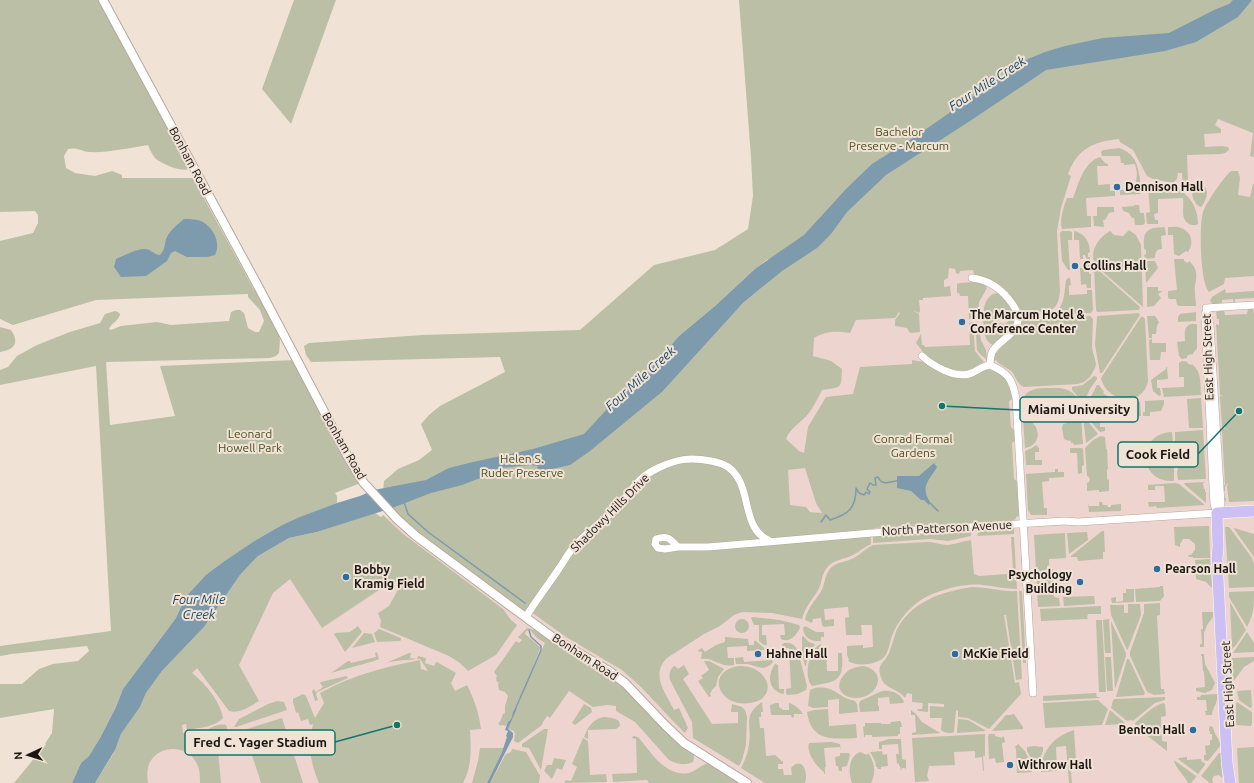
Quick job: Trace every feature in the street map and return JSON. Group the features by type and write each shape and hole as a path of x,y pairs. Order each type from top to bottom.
{"highway":[{"path":"1217,513 1254,511"},
{"name":"East High Street","path":"1217,513 1218,547 1222,558 1232,762 1230,779"}],"street":[{"name":"Bonham Road","path":"103,0 259,288 342,448 363,482 391,513 416,536 555,638 615,675 625,683 684,743 747,783"},
{"path":"972,278 979,279 993,285 1006,295 1017,311 1018,324 1015,329 992,352 990,365"},
{"name":"East High Street","path":"1217,513 1214,504 1205,319 1206,308 1254,305"},
{"path":"922,356 936,367 963,375 972,373 979,368 990,365 1008,375 1014,385 1024,524 1033,692"},
{"name":"Shadowy Hills Drive","path":"526,617 574,546 620,505 641,478 673,461 682,459 702,459 718,463 734,472 740,482 751,521 757,532 763,538 772,541"},
{"name":"North Patterson Avenue","path":"678,547 708,547 872,533 1217,513"}],"shaded area":[{"path":"1254,0 1254,783 112,783 260,567 393,516"}],"green space":[{"name":"Leonard Howell Park","path":"0,0 100,0 190,169 177,169 159,161 156,159 148,145 103,152 86,152 74,148 68,149 64,156 66,168 75,173 95,176 112,171 122,175 122,178 193,178 277,329 280,340 279,353 270,358 106,362 110,425 175,416 160,366 296,360 363,482 335,493 337,496 337,503 282,525 256,540 185,598 176,618 123,689 116,707 100,738 89,756 81,763 72,783 14,783 41,750 52,733 54,709 0,718 0,684 22,684 39,669 53,664 78,661 89,651 87,646 0,656 0,646 111,631 96,366 0,385 0,370 8,367 17,356 37,345 70,332 100,323 105,314 115,311 120,314 110,327 109,329 111,330 121,326 157,322 171,325 229,321 231,312 236,310 240,310 244,313 248,328 255,332 259,332 264,321 260,310 248,297 248,294 96,300 13,325 0,319 0,241 33,233 38,223 38,215 35,211 0,212"},
{"path":"294,0 336,0 291,124 262,89"},
{"path":"739,0 1254,0 1254,157 1250,156 1253,133 1218,119 1215,125 1221,129 1221,133 1204,134 1205,147 1222,146 1228,147 1229,150 1221,154 1187,155 1188,181 1190,181 1189,187 1186,188 1183,186 1182,173 1178,173 1177,179 1173,183 1153,179 1147,176 1133,150 1120,142 1119,139 1101,142 1082,152 1072,165 1068,174 1071,176 1061,208 1057,231 1060,291 1058,302 1054,308 1041,312 1024,312 1015,305 1007,293 998,284 974,276 973,270 960,271 959,274 956,273 955,269 949,268 948,278 944,280 944,287 950,286 951,296 923,298 923,300 919,300 919,313 912,310 919,314 920,332 910,333 907,328 895,326 895,320 900,313 899,312 895,318 856,320 850,333 831,332 814,338 813,356 831,361 842,369 841,384 837,387 822,390 809,413 793,428 788,435 786,439 799,451 804,453 808,427 826,397 853,394 860,367 912,364 912,360 923,362 952,375 985,369 999,373 1007,379 1013,394 1013,399 1009,401 1011,427 1014,430 1016,440 1012,443 1014,479 1018,482 1019,516 1009,522 875,528 871,537 871,544 853,555 835,561 826,569 819,589 806,608 802,619 772,613 742,612 734,615 720,626 704,634 667,658 662,664 660,671 661,684 674,710 679,708 688,728 685,733 641,687 622,670 566,637 534,614 520,609 420,537 392,508 383,492 384,481 398,469 419,460 432,450 421,424 440,406 505,372 500,357 311,362 306,355 304,346 309,343 423,335 580,330 654,265 715,250 748,229 753,196","holes":["768,259 770,281 743,303 663,391 618,399 647,374 679,336","805,468 816,503 822,513 810,512 806,507 790,505 788,470"]},
{"path":"1119,148 1131,155 1135,161 1138,169 1140,184 1135,189 1141,194 1120,195 1120,190 1125,190 1125,184 1136,183 1137,173 1135,164 1124,165 1124,163 1121,163 1120,156 1102,156 1101,152 1103,150"},
{"path":"1100,157 1105,163 1108,164 1108,166 1097,166 1098,185 1110,184 1110,191 1115,191 1115,196 1086,198 1087,216 1091,216 1091,227 1062,229 1061,217 1067,198 1073,198 1082,174 1089,164"},
{"path":"1231,171 1238,171 1240,178 1238,195 1250,197 1254,184 1254,276 1225,278 1224,284 1209,292 1204,278 1201,254 1203,212 1211,197"},
{"path":"1153,183 1173,187 1188,196 1195,208 1198,224 1192,225 1185,220 1183,214 1183,198 1158,199 1158,213 1154,214 1155,220 1158,220 1158,224 1147,224 1146,213 1150,212 1148,187"},
{"path":"1199,186 1205,187 1207,192 1205,201 1200,207 1194,201 1192,193 1194,188"},
{"path":"1139,205 1140,213 1144,213 1145,223 1143,225 1135,225 1134,218 1132,218 1129,213 1123,211 1122,207"},
{"path":"1097,207 1114,207 1114,212 1109,213 1105,220 1103,220 1104,227 1094,226 1093,216 1097,216"},
{"path":"1164,227 1166,235 1161,236 1162,249 1156,252 1155,258 1145,259 1145,234 1153,228"},
{"path":"1168,227 1179,227 1188,232 1191,238 1191,245 1188,252 1186,251 1179,256 1174,254 1173,235 1168,235"},
{"path":"1129,230 1136,235 1141,245 1143,307 1095,265 1093,260 1094,250 1098,241 1102,237 1110,231 1114,235 1123,236"},
{"path":"1062,231 1072,232 1072,240 1068,240 1070,270 1068,270 1062,261 1060,233"},
{"path":"1075,231 1082,234 1088,242 1090,252 1088,253 1088,257 1090,257 1090,262 1088,262 1085,255 1083,255 1083,259 1080,259 1079,240 1074,240"},
{"path":"1174,259 1184,259 1184,261 1188,263 1189,261 1194,267 1196,276 1196,306 1179,306 1177,305 1176,299 1168,298 1168,291 1177,290"},
{"path":"1145,261 1155,261 1158,268 1146,283"},
{"path":"1088,264 1090,265 1091,269 1089,269 1089,274 1091,274 1091,288 1087,288 1086,284 1081,285 1080,268 1084,268 1085,272"},
{"path":"1095,267 1140,307 1139,310 1097,312"},
{"path":"1070,278 1071,285 1069,286 1069,295 1087,294 1087,290 1092,290 1093,310 1091,313 1049,315 1058,310 1061,306 1066,280"},
{"path":"975,282 985,284 987,288 979,302 978,319 969,319 968,296 960,296 959,293 957,293 957,284"},
{"path":"1147,287 1158,287 1158,291 1163,291 1158,294 1161,298 1154,306 1147,307"},
{"path":"1225,289 1226,293 1254,291 1254,298 1235,299 1235,303 1233,299 1222,300 1222,304 1213,304 1210,301 1212,297"},
{"path":"997,293 1009,303 1016,318 1009,318 1007,315 1003,314 997,317 997,319 983,319 984,307 987,299 993,294"},
{"path":"1248,309 1253,309 1254,314 1254,501 1229,502 1227,487 1228,482 1224,491 1224,498 1226,498 1226,501 1222,500 1221,486 1225,485 1222,429 1225,429 1225,427 1222,427 1220,396 1223,396 1220,395 1216,324 1219,325 1219,319 1217,319 1216,312 1224,310 1225,315 1247,314"},
{"path":"1196,312 1196,321 1178,322 1178,317 1180,314"},
{"path":"1139,313 1140,315 1102,373 1100,373 1095,345 1097,317"},
{"path":"1090,316 1093,319 1092,348 1096,364 1090,377 1084,382 1078,384 1024,387 1018,382 1010,370 999,364 996,360 994,361 996,353 1018,330 1021,320"},
{"path":"1147,316 1155,316 1159,322 1156,334 1152,334 1152,338 1149,338"},
{"path":"1141,317 1145,319 1148,381 1145,390 1139,395 1124,399 1117,397 1110,392 1104,386 1101,378"},
{"path":"1016,319 1012,328 993,345 988,341 985,335 983,321 997,320 999,323 1005,324 1010,320"},
{"path":"973,322 975,351 984,362 967,371 947,369 927,357 916,343 921,334 922,345 925,347 970,345 969,323"},
{"path":"975,322 978,322 981,340 986,350 987,360 977,350"},
{"path":"1188,325 1197,325 1197,348 1192,355 1191,354 1187,356 1187,358 1182,359 1179,356 1177,342 1185,341 1186,329"},
{"path":"0,327 11,330 14,335 15,342 9,350 0,352"},
{"path":"1152,339 1152,343 1166,343 1166,352 1161,352 1160,360 1150,360 1149,340"},
{"path":"1182,361 1188,362 1187,363 1191,365 1192,364 1199,374 1201,395 1164,397 1162,388 1184,387 1184,377 1179,377 1179,363"},
{"path":"1166,367 1168,379 1157,380 1157,388 1160,388 1161,395 1159,396 1153,391 1151,380 1166,369"},
{"path":"1094,376 1097,377 1097,379 1085,400 1081,400 1072,390 1072,387 1083,385"},
{"path":"1097,385 1099,385 1104,392 1103,393 1112,399 1111,401 1099,402 1088,408 1086,406"},
{"path":"1062,388 1074,394 1079,402 1081,412 1069,414 1068,409 1071,408 1071,399 1056,399 1056,402 1039,403 1039,406 1033,406 1033,417 1037,417 1036,421 1023,417 1022,402 1028,392 1036,389"},
{"path":"1201,398 1203,428 1189,428 1187,399"},
{"path":"1164,400 1161,411 1150,412 1150,416 1143,416 1143,412 1145,412 1145,401"},
{"path":"1122,402 1140,402 1141,416 1121,417 1120,404"},
{"path":"1104,403 1115,403 1116,417 1114,414 1098,415 1098,418 1100,418 1100,427 1105,427 1105,431 1100,432 1086,416 1094,407"},
{"path":"1080,415 1083,444 1074,445 1071,441 1064,439 1062,428 1063,424 1067,423 1066,416"},
{"path":"1025,419 1034,425 1038,434 1035,443 1025,448 1023,420"},
{"path":"1086,419 1098,434 1086,443 1084,424"},
{"path":"1203,430 1206,479 1178,480 1177,473 1180,457 1175,442 1175,432"},
{"path":"1172,432 1173,443 1177,456 1174,469 1174,480 1161,480 1153,474 1148,467 1146,458 1147,448 1152,440 1160,434"},
{"path":"1101,436 1105,437 1107,449 1107,479 1109,480 1109,491 1087,491 1087,483 1090,480 1087,476 1085,448 1093,440"},
{"path":"1036,445 1039,448 1039,452 1035,452 1035,460 1042,460 1042,465 1026,465 1025,451"},
{"path":"1070,448 1083,449 1084,465 1082,466 1082,473 1078,474 1077,453 1070,453"},
{"path":"1055,469 1058,469 1058,472 1064,472 1064,477 1049,478 1049,481 1042,482 1044,508 1047,508 1047,515 1031,515 1028,510 1026,474 1055,472"},
{"path":"1206,482 1203,483 1206,492 1206,503 1184,484 1185,483"},
{"path":"1179,484 1205,505 1157,508 1156,506 1149,507 1148,502 1165,502 1164,486 1155,486 1155,490 1148,490 1148,485"},
{"path":"1099,502 1102,502 1103,505 1107,505 1108,507 1111,507 1111,505 1121,504 1121,511 1089,512 1088,503 1089,506 1099,506"},
{"path":"375,513 381,517 383,515 402,533 503,609 511,620 517,625 496,655 468,671 460,663 449,656 380,627 381,621 378,613 389,606 399,588 394,580 322,628 290,579 273,593 239,665 259,701 241,710 233,712 229,711 197,668 192,673 211,693 219,705 223,718 216,723 196,729 187,730 186,724 182,725 183,733 185,733 187,742 189,743 188,734 202,732 217,725 226,725 234,749 228,752 218,748 206,749 218,750 221,783 200,783 199,769 193,757 180,750 173,749 166,750 153,757 148,769 148,783 95,783 113,754 121,734 140,707 146,693 162,671 204,627 240,575 258,556 289,538 317,532"},
{"path":"1209,526 1210,558 1189,557 1188,555 1191,555 1195,550 1195,544 1189,539 1183,539 1180,547 1175,545 1174,527"},
{"path":"1011,527 1014,529 1014,534 977,536 981,529"},
{"path":"1225,527 1229,527 1252,558 1254,564 1254,587 1229,588"},
{"path":"968,529 971,536 948,541 930,539 873,543 873,536"},
{"path":"1234,529 1254,534 1254,557"},
{"path":"1102,531 1104,531 1105,552 1103,552 1103,559 1078,561 1077,557 1071,557 1071,556"},
{"path":"1087,532 1088,540 1069,554 1067,533"},
{"path":"1065,533 1066,558 1049,559 1049,565 1047,566 1047,569 1037,588 1034,535"},
{"path":"1011,537 1014,537 1017,589 969,585 940,591 920,600 901,619 892,636 885,656 878,661 867,664 857,664 848,661 847,646 863,645 863,648 873,647 872,625 861,625 862,635 846,635 845,618 849,617 848,607 824,609 825,620 834,619 834,626 824,627 822,625 821,618 813,619 812,623 805,620 809,609 822,590 830,568 836,564 851,560 873,545 928,542 948,545 971,540 974,574 979,576 1007,574 1007,570 1013,570"},
{"path":"1210,559 1212,588 1206,582 1196,579 1195,560"},
{"path":"1050,569 1053,569 1054,597 1059,598 1060,606 1038,607 1037,591"},
{"path":"1163,586 1164,596 1160,601 1136,602 1135,589"},
{"name":"McKie Field","path":"972,587 1017,591 1022,679 1016,680 1006,615 1004,615 1015,683 1019,682 1021,694 989,729 968,718 958,717 958,711 956,710 954,732 948,733 941,730 942,718 930,718 930,706 944,707 944,704 928,703 928,712 918,711 917,709 922,709 923,703 912,702 912,694 907,693 905,698 886,685 882,680 879,671 889,653 897,629 911,611 929,599 939,595"},
{"path":"1126,589 1134,589 1134,602 1112,603 1111,598 1116,597 1116,602 1123,601 1123,593 1126,593"},
{"path":"1019,591 1022,591 1026,663 1023,663"},
{"path":"1254,591 1253,610 1247,627 1229,597 1229,592"},
{"path":"1094,596 1095,604 1064,606 1063,597"},
{"path":"1230,602 1246,630 1232,649"},
{"path":"1160,603 1160,615 1157,616 1161,689 1164,689 1165,694 1154,695 1147,692 1130,656 1130,652 1144,613 1144,604"},
{"path":"1128,604 1140,604 1141,615 1127,650 1111,615 1110,605 1124,605 1124,613 1128,613"},
{"path":"1101,606 1101,614 1088,614 1088,619 1041,621 1040,609"},
{"path":"1202,612 1213,612 1213,617 1207,625 1204,633 1204,647 1200,647 1200,644 1202,644 1201,629 1203,629"},
{"path":"751,618 780,620 799,625 800,628 792,638 784,640 781,639 780,635 785,635 784,624 762,625 762,635 766,635 767,645 764,645 759,641 759,625 754,625"},
{"path":"739,619 745,619 749,623 749,629 745,633 739,633 735,629 735,623"},
{"path":"1109,619 1111,653 1105,653 1103,620"},
{"path":"1096,620 1102,620 1106,692 1099,692"},
{"path":"1111,621 1126,653 1115,689"},
{"path":"358,626 362,632 345,652 334,634 350,632"},
{"path":"805,626 816,632 824,632 824,637 821,637 821,641 809,639 806,637 803,628"},
{"path":"527,628 535,629 607,674 693,753 693,762 681,764 669,760 635,722 616,711 616,706 607,705 593,707 569,691 550,718 547,716 542,725 518,743 514,741 514,731 508,729 526,685 511,719 506,726 501,726 498,724 505,713 505,706 508,696 505,692 499,690 499,682 497,682 497,676 494,672 516,641 519,643 522,640 518,637","holes":["530,630 537,638 545,643 527,681 540,647 525,634 526,631"]},
{"path":"379,629 401,638 401,640 377,642 374,633"},
{"path":"1247,632 1254,643 1254,652 1233,653"},
{"path":"364,633 372,634 375,642 352,648"},
{"path":"803,636 809,642 815,644 808,655 806,666 802,654"},
{"path":"725,637 748,639 749,645 754,645 754,641 756,641 764,648 764,650 747,651 747,646 727,647 728,658 734,658 734,665 729,666 706,659 701,659 702,652 697,651 702,648 705,652 716,645 725,642"},
{"path":"784,643 792,644 798,651 807,686 806,690 798,694 787,695 786,693 786,689 791,688 789,648 782,648"},
{"path":"821,644 821,647 826,647 827,671 838,671 838,653 842,653 842,670 840,675 833,681 812,686 809,682 808,676 809,663 813,651"},
{"path":"377,652 379,659 331,673 348,661 351,663 376,657 375,653"},
{"path":"411,653 410,658 417,659 418,656 426,658 425,663 434,666 437,662 456,673 451,683 455,691 467,685 472,696 478,712 481,729 470,730 471,750 468,770 463,783 319,783 312,761 310,747 313,724 310,725 308,719 301,721 298,712 296,713 293,699 303,694 306,696 315,718 324,703 320,693 356,676 420,660 421,669 428,671 420,659 386,663"},
{"path":"1201,654 1204,654 1205,664 1215,683 1212,690 1205,693 1196,691 1196,688 1205,687"},
{"path":"743,657 744,662 772,660 773,662 763,668 746,664 736,664 735,658"},
{"path":"1105,657 1111,657 1113,691 1107,691"},
{"path":"1254,657 1254,661 1244,667 1233,682 1232,658"},
{"path":"1127,659 1129,659 1145,693 1144,695 1116,697"},
{"path":"704,661 709,661 724,669 718,677 716,686 712,690 710,694 711,696 709,697 698,681 703,678 701,676 709,670"},
{"path":"775,664 778,665 779,689 784,689 783,694 774,689 770,682 772,668"},
{"path":"684,665 689,674 683,679 712,724 738,723 738,712 731,712 732,704 742,707 745,710 747,717 746,745 739,766 693,738 692,722 670,680 670,671 672,668 675,666 678,669"},
{"path":"739,666 749,667 758,671 764,676 768,689 765,695 759,700 750,703 739,703 730,700 724,695 720,688 719,681 722,675 728,669"},
{"path":"863,666 876,673 878,683 876,687 863,697 849,697 843,694 840,689 840,682 844,675 852,669"},
{"path":"346,676 348,678 317,692 316,694 318,700 315,701 312,691 314,689 316,692 323,687 320,683 321,682"},
{"path":"815,688 827,688 855,701 858,712 839,714 839,699 828,700 828,707 813,708 808,706 810,690"},
{"path":"1251,690 1252,707 1250,708 1239,700 1237,691"},
{"path":"882,691 895,693 900,696 904,702 890,704 889,697 878,698 879,711 860,712 860,701"},
{"path":"1096,693 1097,697 1100,697 1099,698 1043,701 1043,696"},
{"path":"1217,694 1217,701 1212,715 1206,715 1206,700 1197,700 1197,697 1200,697 1201,695"},
{"path":"1165,697 1165,700 1155,703 1133,721 1127,721 1111,708 1113,700 1115,699"},
{"path":"1098,700 1108,709 1102,725 1045,728 1043,703"},
{"path":"277,701 284,702 287,710 234,727 239,719"},
{"path":"762,702 763,712 761,712 761,717 759,717 760,728 764,728 766,756 775,755 783,762 783,764 778,764 778,769 783,769 784,775 792,775 791,768 795,765 801,764 806,774 805,783 765,783 741,768 749,747 750,716 756,707"},
{"path":"1237,702 1252,712 1251,726 1236,725"},
{"path":"779,703 779,707 783,710 789,710 789,703 798,708 803,714 794,714 794,717 792,718 791,715 771,715 770,705"},
{"path":"584,704 591,708 592,712 575,725 572,723"},
{"path":"1159,704 1165,704 1166,716 1161,717 1162,741 1167,742 1167,751 1136,727 1135,723"},
{"path":"828,709 829,726 856,724 857,738 840,739 824,737 813,729 809,722 807,712"},
{"path":"911,710 922,722 940,733 912,735 912,733 916,732 915,715 911,715"},
{"path":"1110,710 1125,723 1125,724 1105,725"},
{"path":"1014,714 1023,729 992,731 1006,715"},
{"path":"603,717 612,718 619,721 620,726 616,729 588,730 588,739 584,737 591,724"},
{"path":"282,718 303,783 261,783 244,730"},
{"path":"958,719 968,720 985,731 957,733"},
{"path":"900,721 902,727 900,727 900,734 898,734 898,736 872,737 872,735 865,735 864,737 863,727 865,726 865,723 890,724 891,722"},
{"path":"1210,726 1213,727 1220,746 1208,761 1204,760 1204,755 1206,755 1205,746 1210,745 1210,740 1212,740 1212,734 1210,734 1209,731"},
{"path":"544,729 548,729 541,770 529,748 522,747 522,744"},
{"path":"1074,730 1076,761 1070,761 1072,783 1069,783 1066,746 1056,747 1057,771 1041,772 1041,763 1049,746 1057,738"},
{"path":"985,734 985,756 983,756 984,771 982,757 975,758 975,751 954,752 955,765 929,766 927,776 929,781 915,782 912,738"},
{"path":"989,734 995,734 995,736 1002,738 1003,736 1004,737 1005,742 1002,743 1004,762 996,763 995,758 989,759"},
{"path":"634,736 638,737 659,762 673,771 689,773 708,763 741,783 649,783 647,780 613,782 612,774 637,773 636,739 632,738"},
{"path":"583,738 588,741 590,775 606,774 607,782 564,783 566,780 571,781 577,767 572,764"},
{"path":"889,739 901,739 902,759 906,760 906,770 905,768 902,768 901,771 899,763 897,764 896,754 899,754 898,744 882,745 882,749 879,749 879,742"},
{"path":"832,742 840,744 841,751 840,747 824,748 826,767 824,774 810,755 808,747 809,743"},
{"path":"1018,744 1025,751 1031,764 1030,768 1032,768 1032,772 1017,773 1015,747"},
{"path":"1027,747 1043,747 1038,763 1033,762 1027,751"},
{"path":"1254,747 1254,783 1239,783 1237,749"},
{"path":"480,748 504,748 487,783 472,783 478,761"},
{"path":"512,749 526,752 540,775 539,783 490,783 506,754 511,752"},
{"path":"882,751 883,755 887,754 888,766 878,769 870,752"},
{"path":"860,752 867,755 868,753 872,760 874,771 871,783 852,783 850,774 851,761 856,754"},
{"path":"840,753 849,753 850,755 847,766 842,767 842,771 839,771 838,766 836,766 835,757 840,756"},
{"path":"1219,753 1221,753 1222,778 1219,775 1214,776 1212,779 1213,783 1210,783 1201,776"},
{"path":"1187,757 1187,760 1201,759 1202,762 1205,763 1198,774 1178,759"},
{"path":"554,758 566,760 562,770 557,768 552,779 544,771 547,765 552,765"},
{"path":"1174,760 1196,776 1191,783 1188,783 1176,767"}],"water":[{"name":"Four Mile Creek","path":"1233,0 1252,0 1238,17 1196,42 1165,51 1046,70 886,175 847,212 831,234 817,248 782,271 743,303 663,391 590,451 570,465 543,471 537,468 538,466 530,465 501,468 488,475 462,485 431,493 392,508 317,532 289,538 258,556 240,575 204,627 162,671 146,693 140,707 121,734 115,750 95,783 72,783 81,763 89,756 100,738 116,707 123,689 176,618 185,598 206,575 256,540 282,525 300,517 374,490 426,480 449,468 533,449 584,434 609,407 647,373 679,336 715,306 756,268 804,235 847,188 872,164 919,134 1028,59 1065,46 1103,38 1169,33 1229,4"},
{"path":"184,219 201,221 210,228 217,241 217,250 215,255 207,257 187,257 175,251 171,253 167,261 146,276 121,277 114,267 116,259 130,252 142,249 147,249 160,255 170,233"},
{"path":"934,463 937,467 926,488 927,496 930,502 929,505 911,491 897,488 897,476 919,476"},
{"path":"517,708 508,729 513,733 513,737 490,783 487,783 502,752 507,737 508,731 505,730 508,722 511,719 514,710"}],"waterway":[{"path":"821,522 826,515 830,520 847,513 855,501 856,488 859,493 864,495 866,492 869,494 870,492 867,489 870,483 876,485 875,478 878,477 882,482 889,483 897,481"},
{"path":"404,502 408,514 428,532 525,603"},
{"path":"930,503 938,511"},
{"path":"515,710 541,650 541,646 531,637 529,630"}],"place":[{"name":"Dennison Hall","path":"1117,187"},
{"name":"Collins Hall","path":"1075,266"},
{"name":"The Marcum Hotel & Conference Center","path":"962,322"},
{"name":"Miami University","path":"942,406"},
{"name":"Cook Field","path":"1239,411"},
{"name":"Pearson Hall","path":"1157,569"},
{"name":"Bobby Kramig Field","path":"346,577"},
{"name":"Psychology Building","path":"1080,582"},
{"name":"Hahne Hall","path":"758,654"},
{"name":"McKie Field","path":"955,654"},
{"name":"Fred C. Yager Stadium","path":"397,725"},
{"name":"Benton Hall","path":"1193,730"},
{"name":"Withrow Hall","path":"1010,765"}],"park label":[{"name":"Bachelor Preserve - Marcum","path":"899,139"},
{"name":"Conrad Formal Gardens","path":"913,446"},
{"name":"Helen S. Ruder Preserve","path":"522,466"}]}
